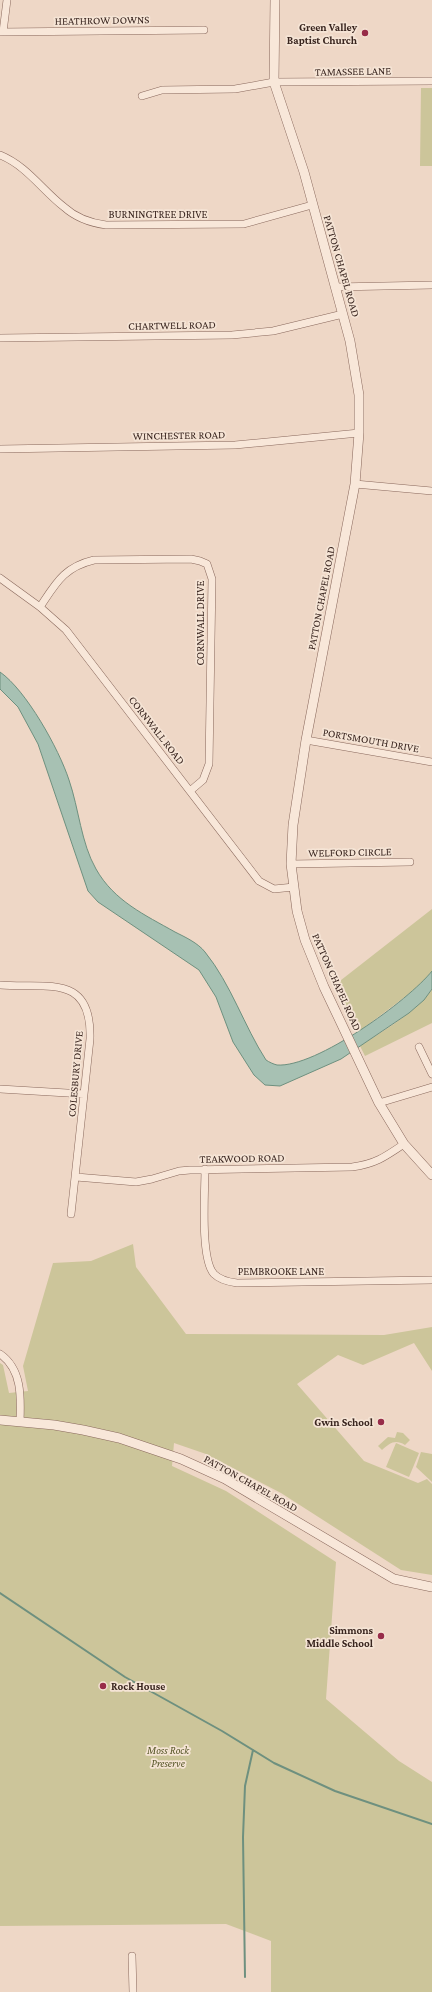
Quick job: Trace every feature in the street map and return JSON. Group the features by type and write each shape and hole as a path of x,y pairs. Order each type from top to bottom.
{"street":[{"path":"1,32 7,0"},
{"name":"PATTON CHAPEL ROAD","path":"275,0 274,82 304,172 336,287 350,341 359,395 359,433 355,484 306,740 293,826 292,864 297,911 305,940 379,1103 404,1144 432,1175"},
{"name":"HEATHROW DOWNS","path":"1,32 204,30"},
{"name":"TAMASSEE LANE","path":"142,96 162,90 235,90 274,82 432,81"},
{"name":"BURNINGTREE DRIVE","path":"0,155 10,159 33,177 64,208 92,223 106,225 244,224 312,205"},
{"path":"336,287 432,285"},
{"name":"CHARTWELL ROAD","path":"0,338 232,335 272,331 343,314"},
{"name":"WINCHESTER ROAD","path":"0,449 235,444 359,433"},
{"path":"355,484 432,491"},
{"name":"CORNWALL DRIVE","path":"40,606 63,575 81,563 94,560 191,559 207,564 212,579 209,764 203,780 190,791"},
{"name":"CORNWALL ROAD","path":"0,578 40,606 59,622 259,881 274,890 294,887"},
{"name":"PORTSMOUTH DRIVE","path":"306,740 432,762"},
{"name":"WELFORD CIRCLE","path":"292,864 410,862"},
{"name":"COLESBURY DRIVE","path":"0,985 58,986 72,992 84,1004 88,1012 90,1023 76,1177 71,1214"},
{"path":"419,1047 432,1074"},
{"path":"379,1103 432,1087"},
{"path":"0,1089 84,1094"},
{"name":"TEAKWOOD ROAD","path":"76,1177 136,1182 179,1171 205,1169 370,1165 384,1158 404,1144"},
{"name":"PEMBROOKE LANE","path":"205,1169 206,1254 210,1268 219,1277 237,1283 432,1280"},
{"path":"0,1354 14,1367 21,1398 20,1421"},
{"name":"PATTON CHAPEL ROAD","path":"0,1420 61,1426 119,1438 181,1459 225,1479 394,1579 432,1587"},
{"path":"132,1956 133,1992"}],"green space":[{"path":"421,88 432,88 432,166 420,166"},
{"path":"432,909 432,971 422,984 357,1033 336,984"},
{"path":"432,989 432,1023 365,1056 360,1046 408,1014"},
{"name":"Moss Rock Preserve","path":"133,1244 136,1267 186,1334 384,1335 432,1327 432,1371 414,1343 363,1365 338,1355 297,1384 364,1461 418,1483 427,1479 432,1484 432,1575 401,1570 281,1493 206,1454 174,1443 172,1466 226,1491 336,1562 326,1699 399,1761 432,1782 432,1992 271,1992 271,1941 226,1924 0,1926 0,1363 3,1365 9,1393 28,1391 23,1366 53,1263 91,1261"},
{"path":"397,1432 403,1433 410,1440 405,1445 395,1442 382,1450 378,1446 388,1437 395,1438"},
{"path":"396,1443 419,1453 409,1477 386,1467"},
{"path":"421,1452 432,1454 432,1482 416,1467"}],"shaded area":[{"path":"0,672 10,681 31,706 58,753 69,780 87,848 96,869 103,880 121,899 191,940 205,952 230,991 266,1060 277,1065 294,1063 314,1056 337,1044 360,1030 404,998 432,971 432,989 424,1000 409,1013 341,1059 280,1086 265,1085 254,1075 233,1042 216,997 199,970 98,902 88,891 38,744 18,707 0,689"}],"waterway":[{"path":"0,1593 125,1677 222,1731 274,1763 335,1791 432,1824"},
{"path":"245,1977 243,1837 245,1786 253,1750"}],"place":[{"name":"Green Valley Baptist Church","path":"365,33"},
{"name":"Gwin School","path":"381,1422"},
{"name":"Simmons Middle School","path":"381,1636"},
{"name":"Rock House","path":"103,1686"}]}
